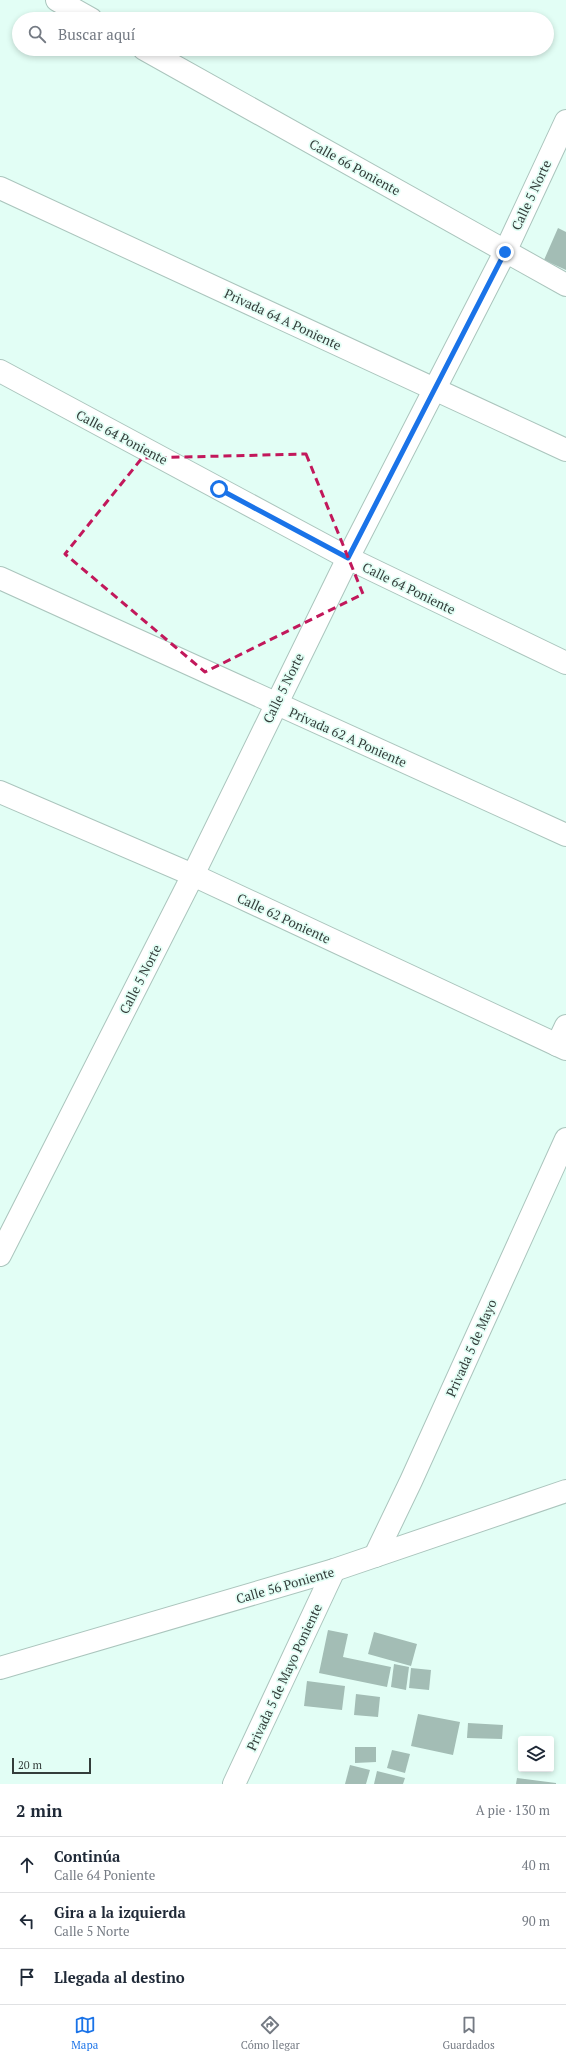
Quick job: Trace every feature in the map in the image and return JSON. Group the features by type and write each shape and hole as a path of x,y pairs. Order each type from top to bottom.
{"street":[{"path":"57,0 78,12"},
{"name":"Calle 66 Poniente","path":"156,56 566,285"},
{"name":"Calle 5 Norte","path":"0,1255 193,875 275,704 348,558 505,252 566,121"},
{"name":"Privada 64 A Poniente","path":"0,188 435,388 566,450"},
{"name":"Calle 64 Poniente","path":"0,371 348,558 566,663"},
{"name":"Privada 62 A Poniente","path":"0,578 566,835"},
{"name":"Calle 62 Poniente","path":"0,792 193,875 563,1040"},
{"name":"Privada 5 de Mayo","path":"375,1556 414,1474 566,1139"},
{"name":"Calle 56 Poniente","path":"0,1668 334,1570 566,1491"},
{"name":"Privada 5 de Mayo Poniente","path":"234,1784 334,1570"}],"highlighted area":[{"path":"306,454 363,594 205,672 65,554 142,458"}],"building":[{"path":"558,228 566,232 566,270 544,260"},
{"path":"328,1630 348,1634 343,1657 391,1667 387,1687 319,1673"},
{"path":"374,1632 417,1644 411,1666 368,1654"},
{"path":"394,1664 409,1667 406,1690 391,1687"},
{"path":"411,1668 431,1670 429,1690 409,1688"},
{"path":"307,1681 345,1686 342,1710 304,1706"},
{"path":"356,1694 380,1697 378,1717 354,1715"},
{"path":"418,1714 460,1722 453,1755 411,1746"},
{"path":"468,1723 503,1725 502,1739 467,1738"},
{"path":"355,1747 376,1747 376,1762 355,1763"},
{"path":"392,1750 410,1754 405,1773 387,1768"},
{"path":"350,1765 370,1770 366,1784 345,1784"},
{"path":"377,1771 405,1778 403,1784 374,1784"},
{"path":"517,1778 556,1783 556,1784 516,1784"}],"route":[{"path":"219,489 348,558 505,252"}]}
